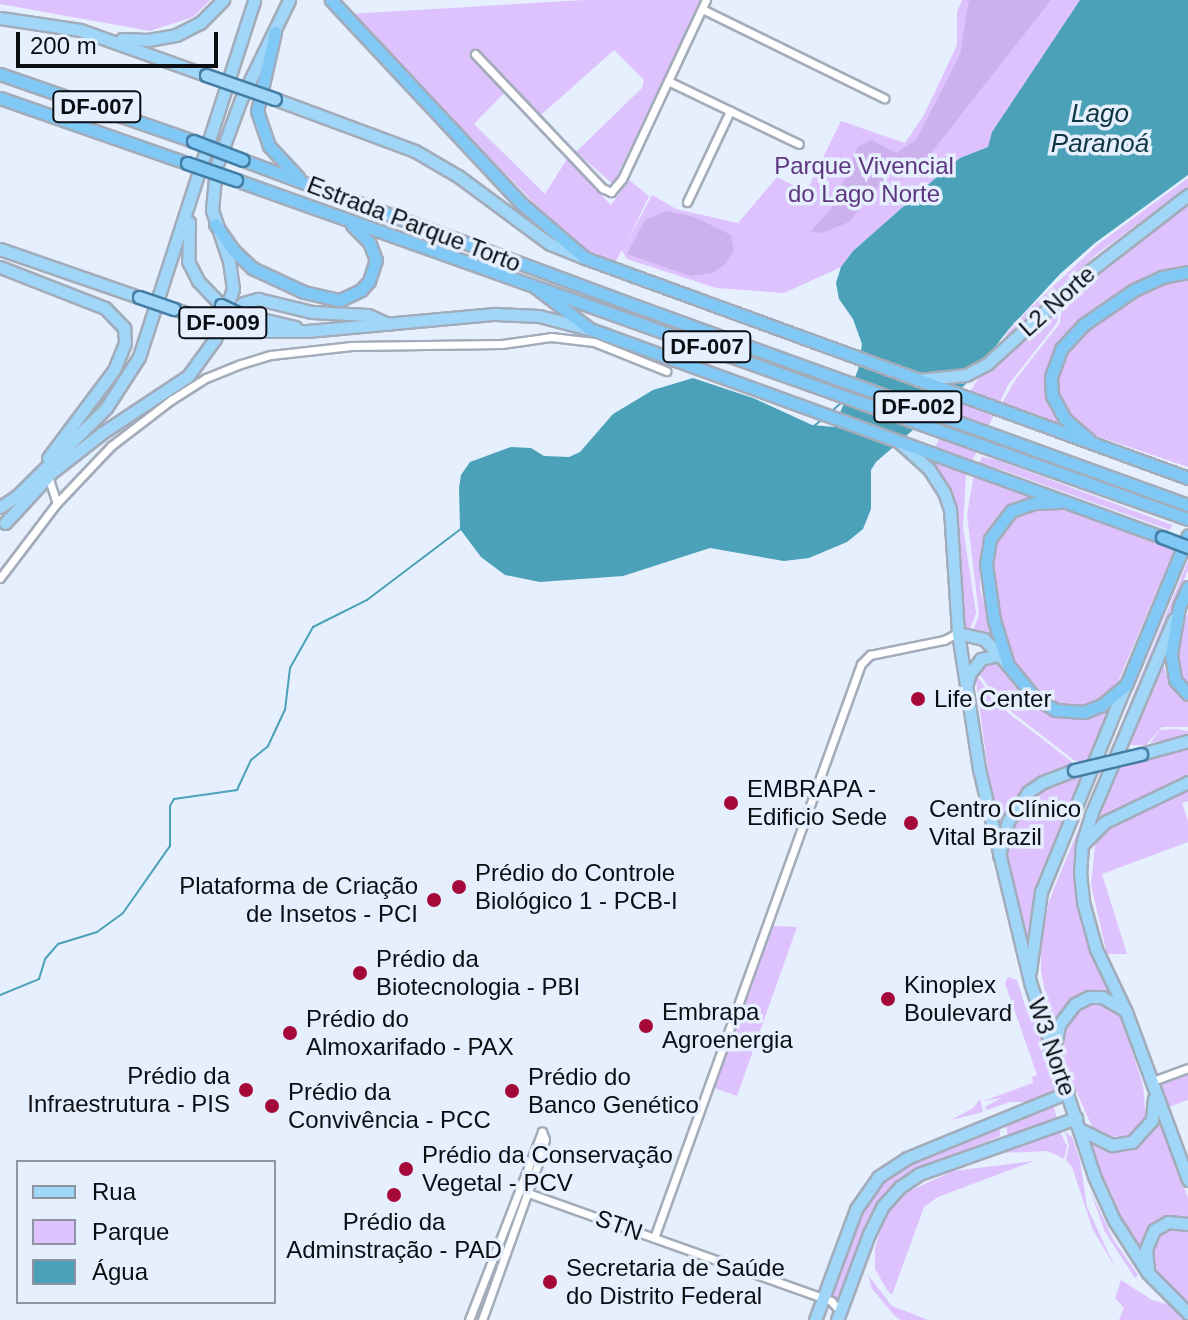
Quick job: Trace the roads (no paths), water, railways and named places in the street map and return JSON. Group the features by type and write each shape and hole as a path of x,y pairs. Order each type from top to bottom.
{"highway":[{"path":"331,0 522,204 585,258 1107,451 1187,477"},
{"path":"275,32 258,98 259,123 269,146 308,185"},
{"name":"Estrada Parque Torto","path":"0,74 193,141 829,375"},
{"name":"Estrada Parque Torto","path":"0,101 236,180 824,389"},
{"path":"215,224 233,250 252,268 304,292 340,300 361,290 369,281 376,260 364,234 342,218"},
{"path":"1107,451 1075,429 1056,407 1051,377 1057,358 1074,333 1112,303 1148,283 1188,272"},
{"path":"531,284 590,329 1188,547"},
{"name":"DF-002","path":"829,375 1008,440 1132,491 1188,519"},
{"name":"DF-002","path":"824,389 1001,453 1188,505"},
{"path":"1069,502 1034,503 1018,508 1005,517 990,539 987,577 994,620 1008,665 1033,696 1055,710 1084,712 1102,705 1126,685 1188,535"},
{"path":"1188,587 1179,607 1172,669 1178,684 1188,694"}],"main road":[{"path":"102,37 137,41 176,35 200,23 223,0"},
{"name":"DF-009","path":"0,507 34,479 106,408 130,375 139,357 254,0"},
{"name":"DF-009","path":"2,523 48,476 102,433 188,376 229,323 232,274 215,224 211,198 216,167 241,99 289,0"},
{"path":"0,18 64,26 102,37 415,151 458,176 550,244 585,258"},
{"path":"196,182 186,236 188,261 205,292 221,305 240,314 307,331"},
{"name":"L2 Norte","path":"915,380 946,378 977,370 1116,250 1188,195"},
{"path":"0,249 211,321 260,331 307,331 515,314 539,316 590,329"},
{"path":"0,267 105,308 121,322 126,335 114,370 34,479"},
{"path":"229,323 243,303 258,299 312,312 368,315 388,324"},
{"name":"W3 Norte","path":"895,440 916,455 944,492 953,528 959,639 979,769 998,860 1030,981 1054,1054 1114,1220 1148,1273 1188,1313"},
{"path":"1179,607 1091,815 1082,845 1083,902 1096,949 1126,1012 1188,1180"},
{"path":"959,639 984,639 1008,665"},
{"path":"967,688 973,666 981,659 999,655"},
{"path":"1030,981 1041,892 1126,685"},
{"path":"998,860 1008,821 1023,798 1043,782 1074,770 1188,741"},
{"path":"1082,845 1105,822 1188,782"},
{"path":"1054,1054 1059,1025 1075,1004 1089,997 1102,997 1126,1012"},
{"path":"839,1316 869,1234 890,1196 919,1174 1001,1144 1078,1124 1112,1145 1132,1142 1152,1120 1152,1086"},
{"path":"815,1320 856,1209 878,1177 907,1158 1068,1092"},
{"path":"995,1122 1004,1134 1001,1144"},
{"path":"1148,1273 1146,1249 1154,1230 1168,1222 1188,1224"}],"street":[{"path":"475,54 602,188 611,192 622,179 706,0"},
{"path":"702,9 884,98"},
{"path":"668,81 799,144"},
{"path":"687,202 730,111"},
{"path":"0,578 57,503 120,438 206,378 271,355 318,349 502,344 551,337 594,342 666,371"},
{"path":"188,376 206,378"},
{"path":"48,476 57,503"},
{"path":"654,1238 861,664 870,655 959,639"},
{"path":"1152,1086 1188,1068"},
{"path":"469,1320 542,1132 544,1145 482,1320"},
{"name":"STN","path":"528,1193 824,1298 834,1303 839,1316"}],"water":[{"name":"Lago Paranoá","path":"1080,0 1188,0 1188,175 1095,243 1060,274 1009,329 966,384 876,462 871,470 871,509 863,529 847,542 809,558 784,561 710,548 623,576 540,582 505,575 481,557 460,529 459,488 461,475 470,462 511,447 531,448 544,456 569,457 580,452 613,414 653,390 693,378 753,398 812,425 834,427 858,370 862,344 853,319 839,299 836,283 841,267 853,251 960,158 988,147 992,132"}],"waterway":[{"path":"832,411 842,402"},
{"path":"814,426 824,418"},
{"path":"0,995 39,979 45,959 58,944 97,932 123,913 170,846 170,806 174,799 237,790 251,760 268,746 285,710 290,668 313,627 367,600 461,529"}],"place":[{"name":"Life Center","path":"918,699"},
{"name":"EMBRAPA - Edificio Sede","path":"731,803"},
{"name":"Centro Clínico Vital Brazil","path":"911,823"},
{"name":"Prédio do Controle Biológico 1 - PCB-I","path":"459,887"},
{"name":"Plataforma de Criação de Insetos - PCI","path":"434,900"},
{"name":"Prédio da Biotecnologia - PBI","path":"360,973"},
{"name":"Kinoplex Boulevard","path":"888,999"},
{"name":"Embrapa Agroenergia","path":"646,1026"},
{"name":"Prédio do Almoxarifado - PAX","path":"290,1033"},
{"name":"Prédio da Infraestrutura - PIS","path":"246,1090"},
{"name":"Prédio do Banco Genético","path":"512,1091"},
{"name":"Prédio da Convivência - PCC","path":"272,1106"},
{"name":"Prédio da Conservação Vegetal - PCV","path":"406,1169"},
{"name":"Prédio da Adminstração - PAD","path":"394,1195"},
{"name":"Secretaria de Saúde do Distrito Federal","path":"550,1282"}],"park label":[{"name":"Parque Vivencial do Lago Norte","path":"864,180"}]}
